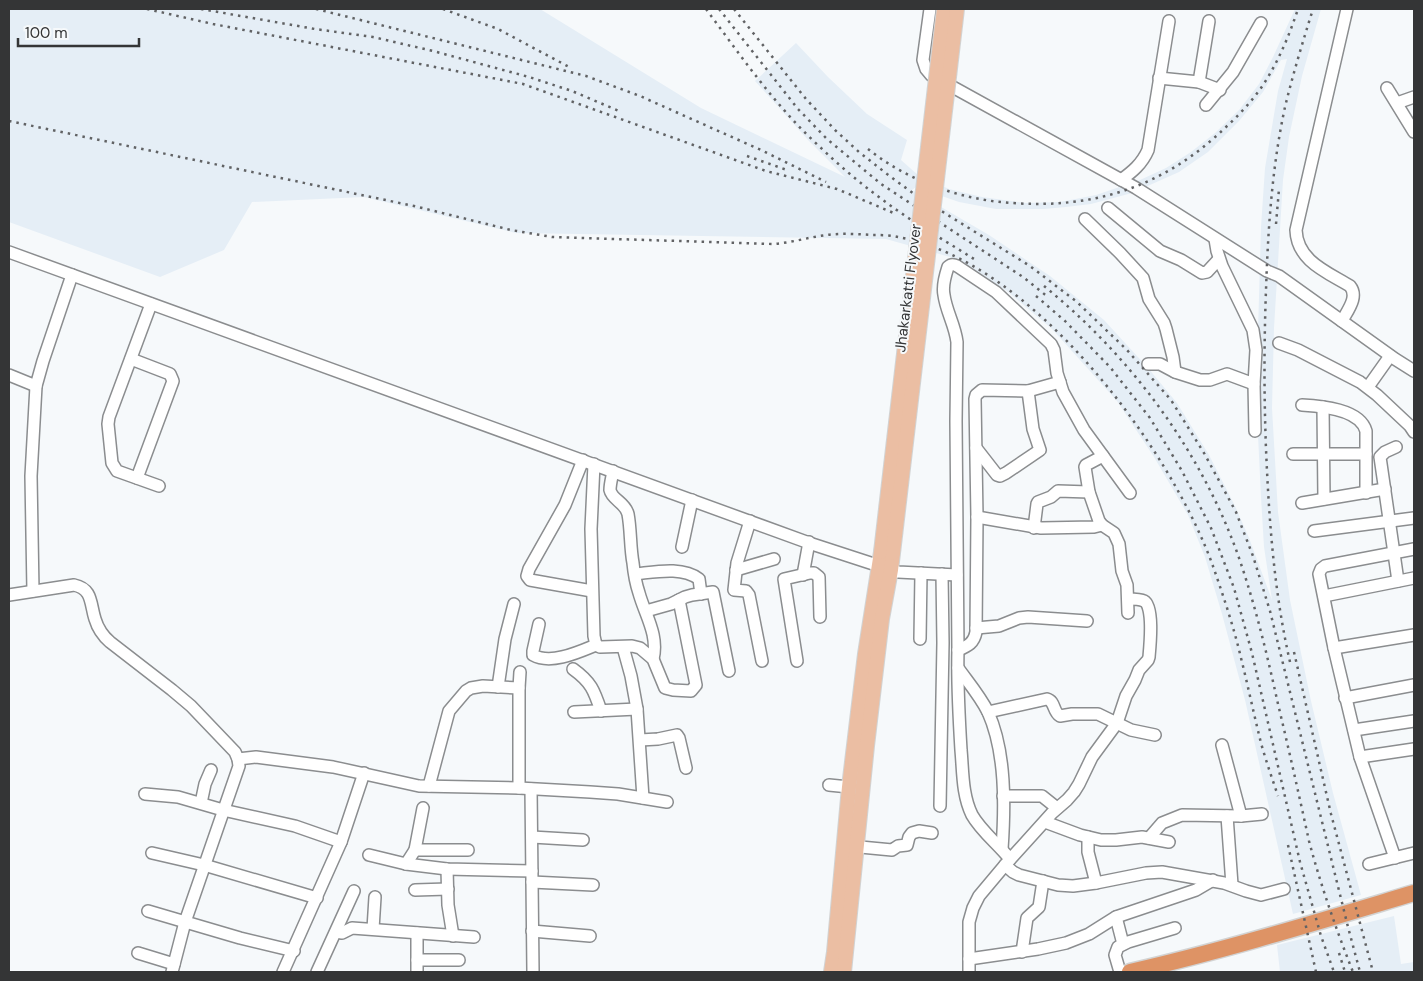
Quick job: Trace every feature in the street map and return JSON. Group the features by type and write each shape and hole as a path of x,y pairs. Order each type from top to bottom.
{"highway":[{"path":"1130,972 1174,962 1414,893"}],"main road":[{"name":"Jhakarkatti Flyover","path":"887,552 944,9"},
{"name":"Jhakarkatti Flyover","path":"885,569 957,9"},
{"path":"831,972 849,787 865,654 873,600 885,569"},
{"path":"844,972 882,619 885,569"}],"street":[{"path":"930,9 923,60 926,69 931,74 1136,188 1267,271 1279,276 1390,356 1414,371"},
{"path":"1342,321 1354,297 1353,289 1306,258 1297,244 1296,230 1347,9"},
{"path":"1120,180 1136,168 1148,150 1168,21"},
{"path":"1200,82 1209,21"},
{"path":"1206,105 1233,72 1261,23"},
{"path":"1159,78 1200,82 1220,90"},
{"path":"1388,88 1414,132"},
{"path":"1397,103 1414,97"},
{"path":"1108,208 1160,251 1181,260 1202,273 1208,272 1219,259"},
{"path":"1085,219 1143,278 1149,298 1164,323 1172,349 1175,372"},
{"path":"1216,239 1219,259 1253,330 1256,350 1254,384 1255,431"},
{"path":"9,252 885,569 957,575"},
{"path":"1130,493 1084,430 1063,392 1057,373 1054,350 1050,344 996,292 953,264 948,267 943,290 956,330 957,342 957,687 963,774 967,800 972,814 1002,849 1013,872 1043,881 1066,886 1082,886 1146,873 1162,872 1212,880 1260,895 1284,888"},
{"path":"32,591 31,476 36,386 72,275"},
{"path":"151,304 108,424 114,468 117,471 159,486"},
{"path":"1279,343 1298,350 1349,375 1368,387 1414,432"},
{"path":"1368,387 1390,356"},
{"path":"130,359 170,374 174,381 137,478"},
{"path":"1148,364 1160,364 1175,372 1200,380 1206,381 1227,374 1254,384"},
{"path":"9,375 36,386"},
{"path":"958,650 972,643 975,638 976,628 976,394 982,390 1028,391 1060,382"},
{"path":"957,388 968,397 975,398"},
{"path":"976,448 997,475 1000,476 1040,450 1033,429 1028,391"},
{"path":"1302,405 1323,407 1356,417 1363,422 1366,431 1366,492"},
{"path":"1323,407 1324,500"},
{"path":"1396,447 1385,452 1380,458 1398,581"},
{"path":"1293,454 1366,454"},
{"path":"1103,456 1086,465 1089,492 1099,521 1118,540 1128,599 1128,613"},
{"path":"588,462 529,569 527,576 530,580 592,591"},
{"path":"588,462 592,591 596,645"},
{"path":"613,471 611,493 624,505 628,514 631,554 639,594 655,642 653,659"},
{"path":"1302,503 1385,489"},
{"path":"1034,528 1038,502 1051,497 1058,491 1089,492"},
{"path":"682,547 692,500"},
{"path":"977,517 1034,528 1094,527 1102,525"},
{"path":"1314,531 1414,518"},
{"path":"750,521 740,549 734,590 746,591 749,595 762,661"},
{"path":"803,575 809,542"},
{"path":"1395,858 1360,757 1345,698 1319,574 1325,566 1414,549"},
{"path":"736,570 774,559"},
{"path":"635,574 671,571 694,576 699,580 701,594"},
{"path":"797,661 784,579 814,573 820,577 820,617"},
{"path":"920,639 921,573"},
{"path":"940,806 943,643 942,574"},
{"path":"1324,596 1414,578"},
{"path":"9,595 74,585 86,589 95,619 103,636 191,706 236,752 238,766 185,922 173,968 138,953"},
{"path":"646,611 671,604 685,597 713,592 729,671"},
{"path":"969,972 969,922 979,896 1007,862 1080,784 1092,757 1117,723 1126,696 1139,670 1148,660 1150,610 1143,600 1128,599"},
{"path":"539,624 533,647 533,655 535,656 546,658 558,657 596,645 600,647 636,646 653,659 665,688 691,691 696,685 679,600"},
{"path":"498,687 505,639 514,604"},
{"path":"976,628 999,626 1018,618 1028,617 1087,621"},
{"path":"1334,648 1414,635"},
{"path":"622,647 631,676 637,709 642,798"},
{"path":"958,668 988,712 999,748 1003,777 1004,816 1002,849"},
{"path":"573,669 583,676 592,687 601,711"},
{"path":"519,788 520,672"},
{"path":"1345,698 1414,685"},
{"path":"429,786 446,722 454,704 471,688 483,686 519,688"},
{"path":"988,712 1047,699 1052,702 1060,716 1098,714 1131,730 1155,736"},
{"path":"574,712 637,709"},
{"path":"1354,730 1414,720"},
{"path":"640,740 677,735 686,768"},
{"path":"1222,745 1241,816"},
{"path":"1360,757 1414,749"},
{"path":"238,759 256,757 333,767 409,784 606,793 667,802"},
{"path":"201,803 205,784 211,770"},
{"path":"283,972 341,842 364,773"},
{"path":"829,785 849,787"},
{"path":"531,789 533,972"},
{"path":"145,794 171,795 223,810 295,826 341,842"},
{"path":"1003,796 1042,796 1057,808"},
{"path":"406,864 414,850 423,808"},
{"path":"1149,838 1162,823 1182,815 1241,816 1262,814"},
{"path":"1227,816 1232,885"},
{"path":"1045,822 1088,837 1108,840 1142,837 1169,842"},
{"path":"843,845 892,850 898,846 907,845 912,833 919,831 932,833"},
{"path":"532,837 583,840"},
{"path":"1088,837 1088,852 1096,883"},
{"path":"414,850 468,850"},
{"path":"1369,864 1414,852"},
{"path":"152,853 204,865 317,898"},
{"path":"369,855 406,864 593,885"},
{"path":"447,869 448,905 453,936"},
{"path":"969,959 1066,944 1089,934 1116,917 1196,890 1212,880"},
{"path":"1022,952 1027,918 1039,907 1043,881"},
{"path":"415,890 448,889"},
{"path":"317,972 354,891"},
{"path":"373,930 375,897"},
{"path":"148,911 294,951"},
{"path":"1116,917 1123,944"},
{"path":"336,932 342,933 352,928 474,937"},
{"path":"1120,972 1115,955 1118,947 1175,928"},
{"path":"532,931 590,936"},
{"path":"417,933 417,972"},
{"path":"417,960 459,960"}],"shaded area":[{"path":"9,9 540,9 701,108 845,177 808,140 755,81 796,43 867,114 907,140 901,160 918,175 949,189 982,197 1026,203 1060,202 1096,195 1140,180 1166,168 1191,152 1215,133 1239,110 1259,84 1295,9 1321,9 1302,76 1289,137 1283,180 1274,328 1272,408 1278,512 1290,600 1333,793 1361,895 1293,914 1245,700 1205,557 1188,515 1154,457 1117,401 1052,329 1007,291 950,257 886,239 516,233 364,197 252,202 224,250 160,277 9,222","holes":["1287,59 1278,91 1265,168 1261,227 1256,394 1264,547 1272,600 1249,538 1209,455 1177,403 1148,368 1104,320 1050,276 989,235 912,190 916,187 959,202 996,209 1066,207 1091,204 1132,193 1179,172 1208,152 1239,121 1263,92 1281,60"]},
{"path":"1394,916 1401,964 1414,962 1414,972 1280,972 1277,945"}],"railway":[{"path":"147,9 213,24 523,84 766,171 837,189 896,214"},
{"path":"201,9 373,37 433,51 529,77 572,91 619,111"},
{"path":"316,9 586,76 640,96 761,150 826,182"},
{"path":"443,9 498,29 571,68"},
{"path":"706,9 746,63 804,132 854,178 891,206 974,259"},
{"path":"719,9 798,109 827,139 881,184 1023,277 1048,297"},
{"path":"734,9 806,99 859,152 914,194 1030,266 1077,302 1127,350 1171,400 1204,453 1236,512 1253,556 1270,611 1360,972"},
{"path":"868,149 900,171 936,187 974,198 993,201 1043,204 1072,202 1101,197 1128,189 1154,179 1179,165 1203,147 1240,113 1261,88 1273,69 1298,9"},
{"path":"1290,662 1276,583 1269,502 1265,389 1266,290 1271,198 1277,152 1291,82 1313,9"},
{"path":"9,121 414,206 511,230 552,237 773,244 833,234 882,235 898,237 948,253 998,282 1046,320 1090,366 1130,417 1165,469 1194,521 1214,569 1235,636 1261,743 1278,796"},
{"path":"747,156 787,170"},
{"path":"1276,224 1279,189"},
{"path":"1044,286 1105,343 1159,407 1183,442 1204,478 1222,516 1238,555 1260,629 1309,841 1329,907 1353,972"},
{"path":"1036,296 1065,321 1110,367 1150,418 1182,471 1211,528 1234,588 1252,653 1300,862 1321,936 1334,972"},
{"path":"1294,652 1331,814 1373,972"},
{"path":"1288,845 1316,972"},
{"path":"1339,953 1345,972"}]}
